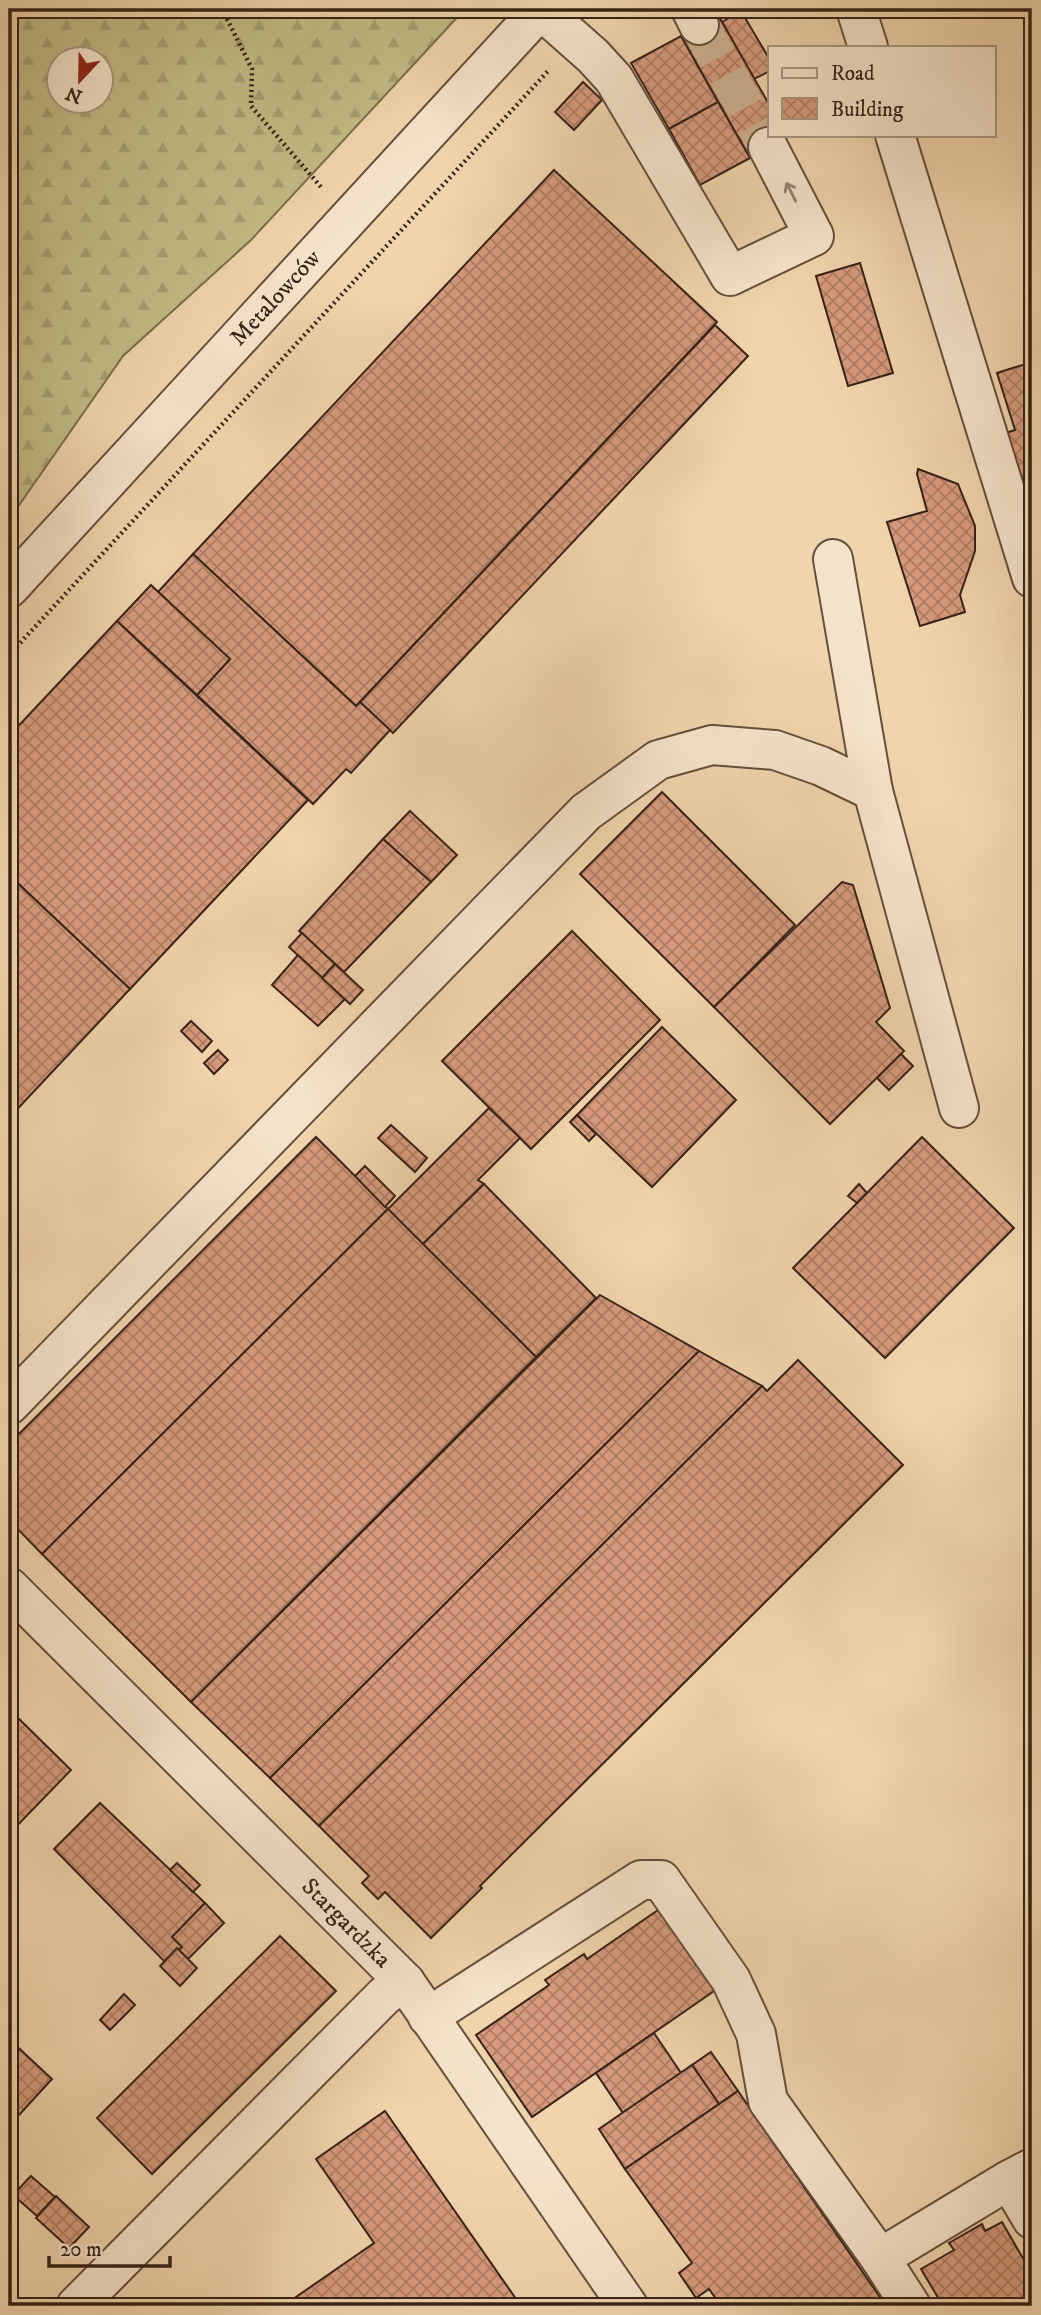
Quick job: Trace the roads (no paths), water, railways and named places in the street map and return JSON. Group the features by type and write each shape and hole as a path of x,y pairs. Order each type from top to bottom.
{"street":[{"path":"541,9 614,79 730,276 814,236 768,147"},
{"name":"Metalowców","path":"9,589 541,9"},
{"path":"856,9 868,46"},
{"path":"895,136 1032,578"},
{"path":"832,559 873,791 959,1108"},
{"path":"9,1405 586,812 657,760 712,745 775,750 821,766 873,791"},
{"name":"Stargardzka","path":"9,1587 405,1982 628,2306"},
{"path":"428,2017 641,1880 661,1880 731,1980 756,2034 768,2101 911,2306"},
{"path":"76,2306 385,1995 405,1982"},
{"path":"880,2258 1020,2174 1032,2219"}],"tunnel":[{"path":"699,25 768,147"}]}
